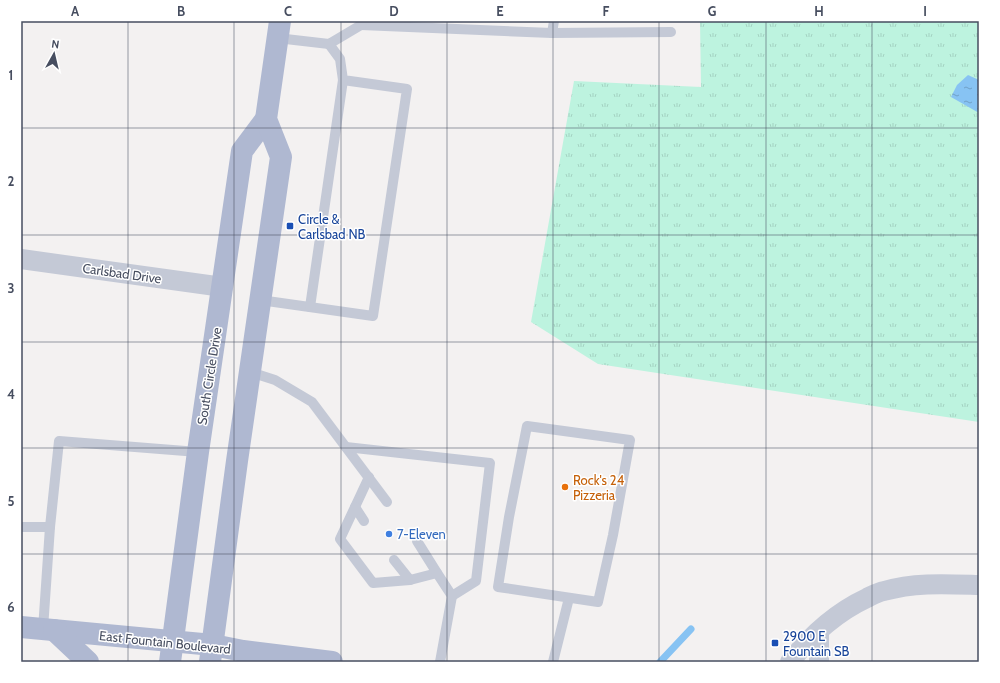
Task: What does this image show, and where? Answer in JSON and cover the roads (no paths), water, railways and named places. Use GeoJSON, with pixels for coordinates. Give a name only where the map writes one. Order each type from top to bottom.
{"type":"FeatureCollection","features":[{"type":"Feature","properties":{"kind":"main road","name":"South Circle Drive"},"geometry":{"type":"LineString","coordinates":[[171,652],[198,452],[242,151],[266,119],[278,30]]}},
{"type":"Feature","properties":{"kind":"main road","name":"South Circle Drive"},"geometry":{"type":"LineString","coordinates":[[211,653],[281,157],[266,119]]}},
{"type":"Feature","properties":{"kind":"main road","name":"East Fountain Boulevard"},"geometry":{"type":"LineString","coordinates":[[21,628],[49,630],[171,652],[211,653],[243,651],[330,662]]}},
{"type":"Feature","properties":{"kind":"main road"},"geometry":{"type":"LineString","coordinates":[[49,630],[88,662]]}},
{"type":"Feature","properties":{"kind":"street","name":"Carlsbad Drive"},"geometry":{"type":"LineString","coordinates":[[21,259],[222,287]]}},
{"type":"Feature","properties":{"kind":"street"},"geometry":{"type":"LineString","coordinates":[[790,662],[818,631],[838,615],[860,601],[883,591],[908,586],[935,584],[979,585]]}},
{"type":"Feature","properties":{"kind":"street"},"geometry":{"type":"LineString","coordinates":[[818,631],[819,662]]}},
{"type":"Feature","properties":{"kind":"lane"},"geometry":{"type":"LineString","coordinates":[[552,32],[554,21]]}},
{"type":"Feature","properties":{"kind":"lane"},"geometry":{"type":"LineString","coordinates":[[329,44],[362,23],[552,32],[671,32]]}},
{"type":"Feature","properties":{"kind":"lane"},"geometry":{"type":"LineString","coordinates":[[278,30],[329,44],[340,59],[343,80],[310,307]]}},
{"type":"Feature","properties":{"kind":"lane"},"geometry":{"type":"LineString","coordinates":[[260,300],[373,316],[408,89],[343,80]]}},
{"type":"Feature","properties":{"kind":"lane"},"geometry":{"type":"LineString","coordinates":[[250,372],[275,380],[312,402],[387,502]]}},
{"type":"Feature","properties":{"kind":"lane"},"geometry":{"type":"LineString","coordinates":[[527,426],[630,440],[613,535],[598,602],[570,598],[498,586],[509,517],[527,426]]}},
{"type":"Feature","properties":{"kind":"lane"},"geometry":{"type":"LineString","coordinates":[[49,630],[50,527],[59,441],[198,452]]}},
{"type":"Feature","properties":{"kind":"lane"},"geometry":{"type":"LineString","coordinates":[[346,447],[490,463],[476,581],[452,596]]}},
{"type":"Feature","properties":{"kind":"lane"},"geometry":{"type":"LineString","coordinates":[[369,477],[340,539],[373,583],[410,580],[437,573]]}},
{"type":"Feature","properties":{"kind":"lane"},"geometry":{"type":"LineString","coordinates":[[355,507],[364,520]]}},
{"type":"Feature","properties":{"kind":"lane"},"geometry":{"type":"LineString","coordinates":[[21,527],[50,527]]}},
{"type":"Feature","properties":{"kind":"lane"},"geometry":{"type":"LineString","coordinates":[[418,541],[452,596],[440,662]]}},
{"type":"Feature","properties":{"kind":"lane"},"geometry":{"type":"LineString","coordinates":[[394,560],[410,580]]}},
{"type":"Feature","properties":{"kind":"lane"},"geometry":{"type":"LineString","coordinates":[[553,662],[570,598]]}},
{"type":"Feature","properties":{"kind":"water"},"geometry":{"type":"Polygon","coordinates":[[[968,75],[979,80],[979,113],[951,97],[957,85],[968,75]]]}},
{"type":"Feature","properties":{"kind":"waterway"},"geometry":{"type":"LineString","coordinates":[[660,662],[691,629]]}},
{"type":"Feature","properties":{"kind":"place","name":"Circle & Carlsbad NB"},"geometry":{"type":"Point","coordinates":[290,226]}},
{"type":"Feature","properties":{"kind":"place","name":"Rock's 24 Pizzeria"},"geometry":{"type":"Point","coordinates":[565,487]}},
{"type":"Feature","properties":{"kind":"place","name":"7-Eleven"},"geometry":{"type":"Point","coordinates":[389,534]}},
{"type":"Feature","properties":{"kind":"place","name":"2900 E Fountain SB"},"geometry":{"type":"Point","coordinates":[775,643]}}]}
